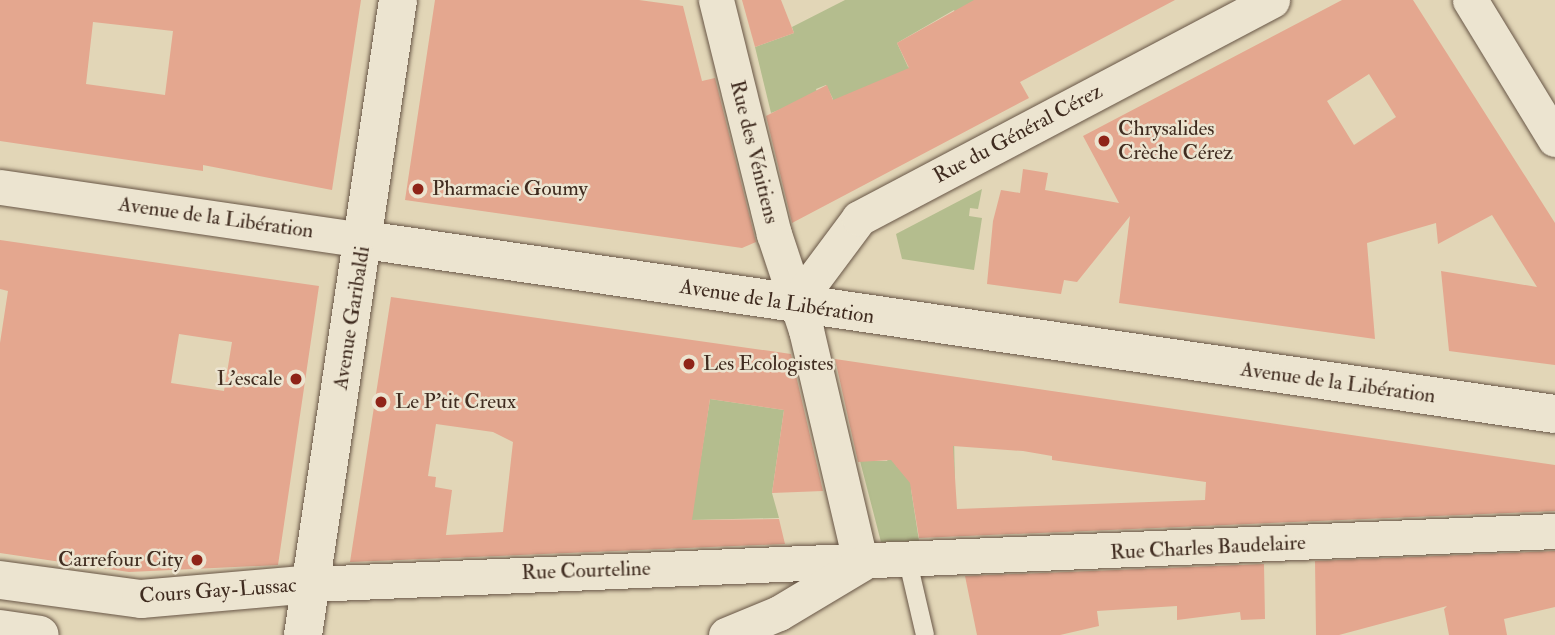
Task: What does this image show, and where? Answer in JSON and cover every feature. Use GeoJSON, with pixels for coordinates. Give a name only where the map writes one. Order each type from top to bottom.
{"type":"FeatureCollection","features":[{"type":"Feature","properties":{"kind":"main road","name":"Avenue Garibaldi"},"geometry":{"type":"LineString","coordinates":[[303,635],[365,240],[398,0]]}},
{"type":"Feature","properties":{"kind":"main road","name":"Avenue de la Libération"},"geometry":{"type":"LineString","coordinates":[[365,240],[1555,414]]}},
{"type":"Feature","properties":{"kind":"main road","name":"Cours Gay-Lussac"},"geometry":{"type":"LineString","coordinates":[[0,580],[141,599],[311,584]]}},
{"type":"Feature","properties":{"kind":"main road"},"geometry":{"type":"LineString","coordinates":[[0,629],[40,635]]}},
{"type":"Feature","properties":{"kind":"street","name":"Rue des Vénitiens"},"geometry":{"type":"LineString","coordinates":[[716,0],[795,304],[806,330],[862,564]]}},
{"type":"Feature","properties":{"kind":"street","name":"Rue du Général Cérez"},"geometry":{"type":"LineString","coordinates":[[795,304],[859,218],[1272,0]]}},
{"type":"Feature","properties":{"kind":"street"},"geometry":{"type":"LineString","coordinates":[[1470,0],[1555,139]]}},
{"type":"Feature","properties":{"kind":"street","name":"Avenue de la Libération"},"geometry":{"type":"LineString","coordinates":[[0,187],[365,240]]}},
{"type":"Feature","properties":{"kind":"street","name":"Rue Charles Baudelaire"},"geometry":{"type":"LineString","coordinates":[[862,564],[1555,531]]}},
{"type":"Feature","properties":{"kind":"street","name":"Rue Courteline"},"geometry":{"type":"LineString","coordinates":[[311,584],[779,563],[862,564]]}},
{"type":"Feature","properties":{"kind":"street"},"geometry":{"type":"LineString","coordinates":[[726,635],[782,624],[862,564]]}},
{"type":"Feature","properties":{"kind":"lane"},"geometry":{"type":"LineString","coordinates":[[908,562],[925,635]]}},
{"type":"Feature","properties":{"kind":"green space"},"geometry":{"type":"Polygon","coordinates":[[[845,0],[977,0],[968,36],[954,10],[897,43],[908,67],[926,77],[830,105],[833,99],[826,85],[816,89],[818,95],[771,113],[755,47],[794,33],[792,27],[845,0]]]}},
{"type":"Feature","properties":{"kind":"green space"},"geometry":{"type":"Polygon","coordinates":[[[982,189],[978,209],[970,208],[969,216],[982,218],[974,270],[902,259],[896,234],[982,189]]]}},
{"type":"Feature","properties":{"kind":"green space"},"geometry":{"type":"Polygon","coordinates":[[[710,399],[784,410],[772,493],[779,518],[691,520],[710,399]]]}},
{"type":"Feature","properties":{"kind":"green space"},"geometry":{"type":"Polygon","coordinates":[[[954,436],[955,486],[911,489],[919,541],[881,542],[860,461],[887,461],[892,453],[897,467],[954,436]]]}},
{"type":"Feature","properties":{"kind":"building"},"geometry":{"type":"Polygon","coordinates":[[[0,0],[361,0],[332,190],[203,165],[203,171],[0,141],[0,0]],[[93,22],[86,84],[165,95],[173,31],[93,22]]]}},
{"type":"Feature","properties":{"kind":"building"},"geometry":{"type":"Polygon","coordinates":[[[435,0],[639,0],[683,6],[702,81],[715,78],[756,242],[742,248],[405,200],[435,0]]]}},
{"type":"Feature","properties":{"kind":"building"},"geometry":{"type":"Polygon","coordinates":[[[742,0],[781,0],[794,33],[755,47],[742,0]]]}},
{"type":"Feature","properties":{"kind":"building"},"geometry":{"type":"Polygon","coordinates":[[[974,0],[1175,0],[1020,82],[1029,98],[792,223],[766,116],[827,85],[833,100],[909,68],[897,43],[974,0]]]}},
{"type":"Feature","properties":{"kind":"building"},"geometry":{"type":"Polygon","coordinates":[[[1342,0],[1413,0],[1555,223],[1555,365],[1449,351],[1441,271],[1537,287],[1492,215],[1438,244],[1436,223],[1367,243],[1375,339],[1119,303],[1130,216],[1077,282],[1064,280],[1061,294],[987,284],[993,221],[1001,190],[1020,193],[1023,169],[1048,173],[1045,190],[1119,203],[1083,136],[1342,0]],[[1369,74],[1327,101],[1354,145],[1396,117],[1369,74]]]}},
{"type":"Feature","properties":{"kind":"building"},"geometry":{"type":"Polygon","coordinates":[[[0,240],[319,286],[278,565],[129,572],[0,553],[0,343],[8,291],[0,289],[0,240]],[[179,334],[171,383],[224,391],[232,342],[179,334]]]}},
{"type":"Feature","properties":{"kind":"building"},"geometry":{"type":"Polygon","coordinates":[[[391,297],[791,354],[823,491],[772,493],[784,410],[710,399],[692,520],[779,519],[785,544],[350,562],[391,297]],[[436,424],[428,476],[436,477],[435,487],[452,490],[446,535],[503,532],[513,442],[493,432],[436,424]]]}},
{"type":"Feature","properties":{"kind":"building"},"geometry":{"type":"Polygon","coordinates":[[[835,359],[1555,465],[1555,511],[919,538],[910,483],[891,460],[858,462],[835,359]],[[953,446],[957,509],[1205,500],[1206,482],[1052,460],[1052,456],[953,446]]]}},
{"type":"Feature","properties":{"kind":"building"},"geometry":{"type":"Polygon","coordinates":[[[1555,551],[1555,607],[1504,619],[1507,635],[1449,635],[1444,609],[1447,606],[1339,635],[1316,635],[1315,561],[1555,551]]]}},
{"type":"Feature","properties":{"kind":"building"},"geometry":{"type":"Polygon","coordinates":[[[1264,564],[1265,619],[1241,620],[1240,612],[1177,620],[1177,606],[1097,611],[1099,626],[1060,635],[977,635],[965,576],[1264,564]]]}},
{"type":"Feature","properties":{"kind":"place","name":"Chrysalides Crèche Cérez"},"geometry":{"type":"Point","coordinates":[1104,141]}},
{"type":"Feature","properties":{"kind":"place","name":"Pharmacie Goumy"},"geometry":{"type":"Point","coordinates":[418,189]}},
{"type":"Feature","properties":{"kind":"place","name":"Les Ecologistes"},"geometry":{"type":"Point","coordinates":[689,364]}},
{"type":"Feature","properties":{"kind":"place","name":"L'escale"},"geometry":{"type":"Point","coordinates":[296,379]}},
{"type":"Feature","properties":{"kind":"place","name":"Le P'tit Creux"},"geometry":{"type":"Point","coordinates":[381,402]}},
{"type":"Feature","properties":{"kind":"place","name":"Carrefour City"},"geometry":{"type":"Point","coordinates":[197,560]}}]}
